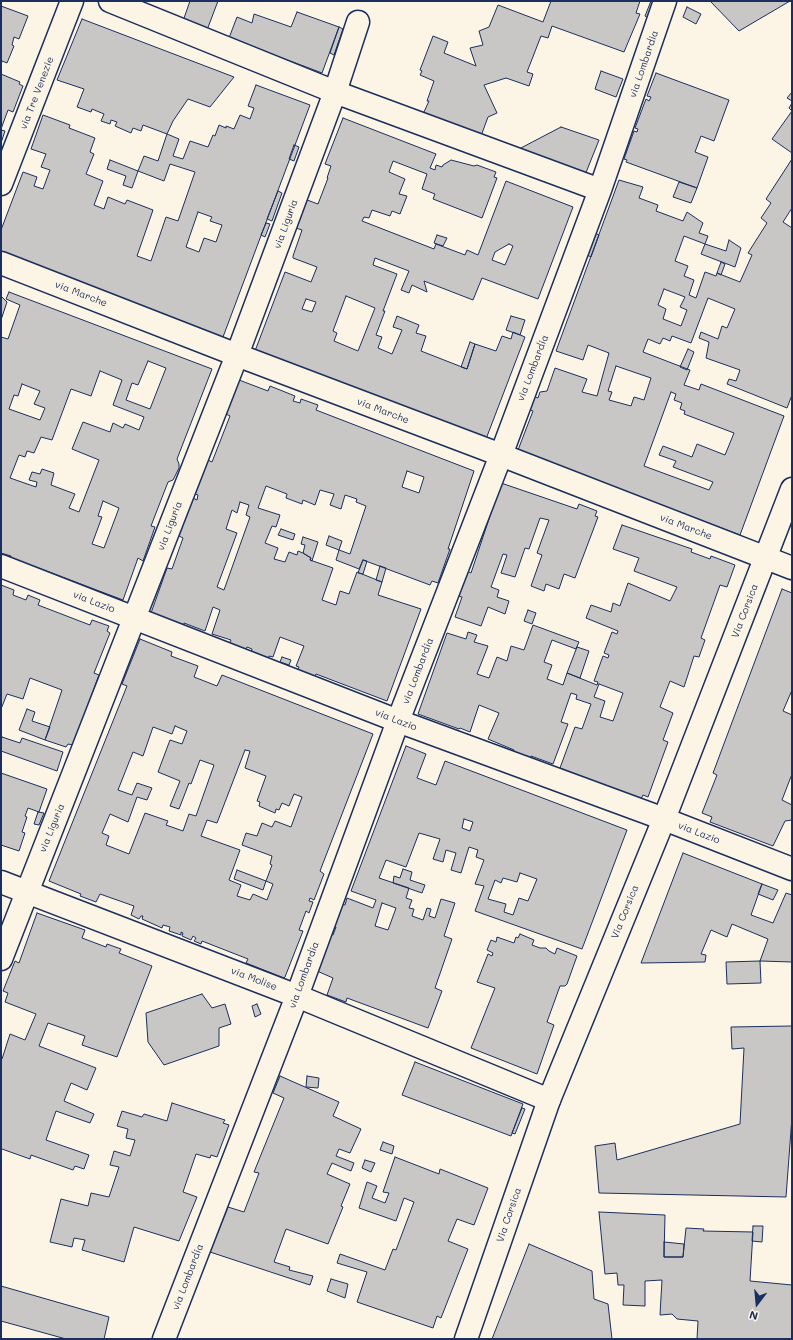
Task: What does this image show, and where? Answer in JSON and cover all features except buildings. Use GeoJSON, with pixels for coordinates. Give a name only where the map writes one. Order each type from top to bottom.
{"type":"FeatureCollection","features":[{"type":"Feature","properties":{"kind":"street","name":"via Tre Venezie"},"geometry":{"type":"LineString","coordinates":[[1,184],[72,1]]}},
{"type":"Feature","properties":{"kind":"street"},"geometry":{"type":"LineString","coordinates":[[110,1],[335,92],[600,190]]}},
{"type":"Feature","properties":{"kind":"street","name":"via Lombardia"},"geometry":{"type":"LineString","coordinates":[[164,1339],[297,996],[398,721],[501,455],[600,190],[665,1]]}},
{"type":"Feature","properties":{"kind":"street","name":"via Liguria"},"geometry":{"type":"LineString","coordinates":[[1,959],[237,355],[335,92],[358,22]]}},
{"type":"Feature","properties":{"kind":"street","name":"via Marche"},"geometry":{"type":"LineString","coordinates":[[1,263],[766,558]]}},
{"type":"Feature","properties":{"kind":"street","name":"Via Corsica"},"geometry":{"type":"LineString","coordinates":[[466,1339],[549,1100],[664,819],[792,488]]}},
{"type":"Feature","properties":{"kind":"street"},"geometry":{"type":"LineString","coordinates":[[766,558],[792,568]]}},
{"type":"Feature","properties":{"kind":"street","name":"via Lazio"},"geometry":{"type":"LineString","coordinates":[[1,566],[398,721],[664,819],[792,869]]}},
{"type":"Feature","properties":{"kind":"street","name":"via Molise"},"geometry":{"type":"LineString","coordinates":[[1,882],[297,996],[549,1100]]}}]}
